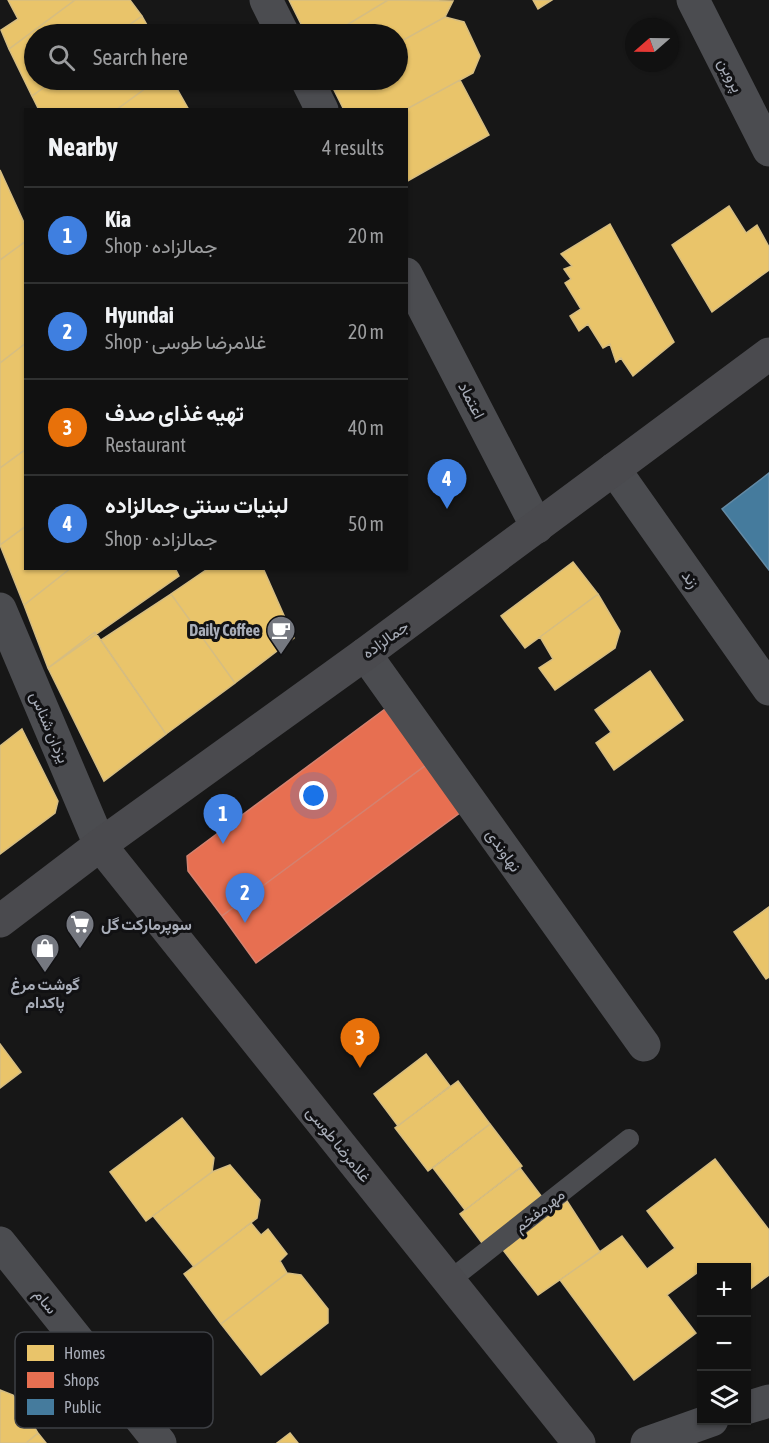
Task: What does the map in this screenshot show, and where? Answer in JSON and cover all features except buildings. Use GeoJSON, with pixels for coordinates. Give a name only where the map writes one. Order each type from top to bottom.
{"type":"FeatureCollection","features":[{"type":"Feature","properties":{"kind":"main road","name":"جمالزاده"},"geometry":{"type":"LineString","coordinates":[[0,921],[100,845],[365,654],[769,354]]}},
{"type":"Feature","properties":{"kind":"main road","name":"غلامرضا طوسی"},"geometry":{"type":"LineString","coordinates":[[100,845],[579,1443]]}},
{"type":"Feature","properties":{"kind":"street"},"geometry":{"type":"LineString","coordinates":[[266,0],[278,24]]}},
{"type":"Feature","properties":{"kind":"street","name":"پروین"},"geometry":{"type":"LineString","coordinates":[[693,0],[769,150]]}},
{"type":"Feature","properties":{"kind":"street"},"geometry":{"type":"LineString","coordinates":[[312,90],[321,108]]}},
{"type":"Feature","properties":{"kind":"street","name":"اعتماد"},"geometry":{"type":"LineString","coordinates":[[408,278],[537,527]]}},
{"type":"Feature","properties":{"kind":"street","name":"زند"},"geometry":{"type":"LineString","coordinates":[[614,469],[769,689]]}},
{"type":"Feature","properties":{"kind":"street","name":"یزدان شناس"},"geometry":{"type":"LineString","coordinates":[[0,609],[100,845]]}},
{"type":"Feature","properties":{"kind":"street","name":"نهاوندی"},"geometry":{"type":"LineString","coordinates":[[365,654],[644,1045]]}},
{"type":"Feature","properties":{"kind":"street","name":"سام"},"geometry":{"type":"LineString","coordinates":[[0,1242],[72,1332]]}},
{"type":"Feature","properties":{"kind":"street"},"geometry":{"type":"LineString","coordinates":[[751,1407],[769,1401]]}},
{"type":"Feature","properties":{"kind":"street"},"geometry":{"type":"LineString","coordinates":[[647,1443],[698,1425]]}},
{"type":"Feature","properties":{"kind":"street","name":"سام"},"geometry":{"type":"LineString","coordinates":[[148,1428],[160,1443]]}},
{"type":"Feature","properties":{"kind":"lane","name":"مهرمفخم"},"geometry":{"type":"LineString","coordinates":[[449,1281],[629,1138]]}},
{"type":"Feature","properties":{"kind":"place","name":"لبنیات سنتی جمالزاده"},"geometry":{"type":"Point","coordinates":[447,509]}},
{"type":"Feature","properties":{"kind":"place","name":"Daily Coffee"},"geometry":{"type":"Point","coordinates":[281,656]}},
{"type":"Feature","properties":{"kind":"place","name":"Kia"},"geometry":{"type":"Point","coordinates":[223,844]}},
{"type":"Feature","properties":{"kind":"place","name":"Hyundai"},"geometry":{"type":"Point","coordinates":[245,923]}},
{"type":"Feature","properties":{"kind":"place","name":"سوپرمارکت گل"},"geometry":{"type":"Point","coordinates":[80,950]}},
{"type":"Feature","properties":{"kind":"place","name":"گوشت مرغ پاکدام"},"geometry":{"type":"Point","coordinates":[45,974]}},
{"type":"Feature","properties":{"kind":"place","name":"تهیه غذای صدف"},"geometry":{"type":"Point","coordinates":[360,1068]}}]}
